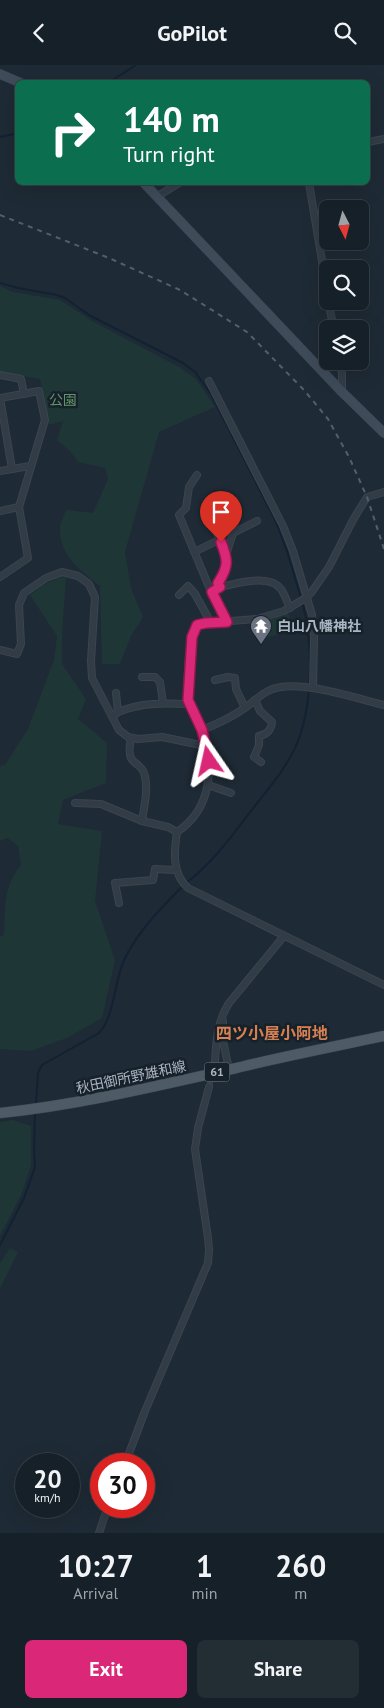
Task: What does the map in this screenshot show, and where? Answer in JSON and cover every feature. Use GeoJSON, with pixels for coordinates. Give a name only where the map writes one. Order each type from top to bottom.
{"type":"FeatureCollection","features":[{"type":"Feature","properties":{"kind":"main road","name":"秋田御所野雄和線"},"geometry":{"type":"LineString","coordinates":[[0,1113],[50,1107],[142,1090],[229,1069],[384,1036]]}},
{"type":"Feature","properties":{"kind":"street"},"geometry":{"type":"LineString","coordinates":[[0,74],[15,80]]}},
{"type":"Feature","properties":{"kind":"street"},"geometry":{"type":"LineString","coordinates":[[370,141],[384,139]]}},
{"type":"Feature","properties":{"kind":"street"},"geometry":{"type":"LineString","coordinates":[[146,185],[342,392],[384,433]]}},
{"type":"Feature","properties":{"kind":"street"},"geometry":{"type":"LineString","coordinates":[[158,196],[176,185]]}},
{"type":"Feature","properties":{"kind":"street"},"geometry":{"type":"LineString","coordinates":[[309,185],[322,260]]}},
{"type":"Feature","properties":{"kind":"street"},"geometry":{"type":"LineString","coordinates":[[341,370],[342,392]]}},
{"type":"Feature","properties":{"kind":"street"},"geometry":{"type":"LineString","coordinates":[[0,375],[21,379],[24,394]]}},
{"type":"Feature","properties":{"kind":"street"},"geometry":{"type":"LineString","coordinates":[[209,381],[283,526],[312,615],[314,637],[310,688]]}},
{"type":"Feature","properties":{"kind":"street"},"geometry":{"type":"LineString","coordinates":[[0,577],[28,558],[19,507],[45,420],[39,391],[0,398],[12,469]]}},
{"type":"Feature","properties":{"kind":"street"},"geometry":{"type":"LineString","coordinates":[[0,471],[30,466]]}},
{"type":"Feature","properties":{"kind":"street"},"geometry":{"type":"LineString","coordinates":[[198,475],[189,487],[186,508],[179,515],[227,622]]}},
{"type":"Feature","properties":{"kind":"street"},"geometry":{"type":"LineString","coordinates":[[177,832],[189,824],[197,813],[208,785],[210,772],[202,730],[188,700],[192,637],[197,625],[257,619],[298,604],[305,598],[329,567],[367,497],[384,492]]}},
{"type":"Feature","properties":{"kind":"street"},"geometry":{"type":"LineString","coordinates":[[0,511],[19,507]]}},
{"type":"Feature","properties":{"kind":"street"},"geometry":{"type":"LineString","coordinates":[[220,587],[218,583],[227,569],[226,555],[214,526],[235,515]]}},
{"type":"Feature","properties":{"kind":"street"},"geometry":{"type":"LineString","coordinates":[[226,555],[233,533],[257,521]]}},
{"type":"Feature","properties":{"kind":"street"},"geometry":{"type":"LineString","coordinates":[[194,552],[221,539]]}},
{"type":"Feature","properties":{"kind":"street"},"geometry":{"type":"LineString","coordinates":[[0,650],[17,654],[21,644],[19,605],[24,593],[46,578],[62,572],[78,576],[89,584],[95,597],[91,661],[92,677],[115,715],[119,730],[138,739],[162,737],[206,746]]}},
{"type":"Feature","properties":{"kind":"street"},"geometry":{"type":"LineString","coordinates":[[212,592],[220,587],[265,580],[281,589],[290,608]]}},
{"type":"Feature","properties":{"kind":"street"},"geometry":{"type":"LineString","coordinates":[[179,595],[188,586],[200,602],[211,623]]}},
{"type":"Feature","properties":{"kind":"street"},"geometry":{"type":"LineString","coordinates":[[142,677],[155,677],[160,682],[163,703]]}},
{"type":"Feature","properties":{"kind":"street"},"geometry":{"type":"LineString","coordinates":[[215,680],[228,677],[234,678],[236,689],[245,708]]}},
{"type":"Feature","properties":{"kind":"street"},"geometry":{"type":"LineString","coordinates":[[202,730],[224,721],[267,691],[280,687],[310,688],[384,705]]}},
{"type":"Feature","properties":{"kind":"street"},"geometry":{"type":"LineString","coordinates":[[115,715],[116,693]]}},
{"type":"Feature","properties":{"kind":"street"},"geometry":{"type":"LineString","coordinates":[[255,700],[260,711],[272,722],[271,729],[266,734],[259,736],[259,745],[254,757],[261,762]]}},
{"type":"Feature","properties":{"kind":"street"},"geometry":{"type":"LineString","coordinates":[[115,715],[133,706],[163,703],[189,704]]}},
{"type":"Feature","properties":{"kind":"street"},"geometry":{"type":"LineString","coordinates":[[131,737],[129,747],[131,758],[142,768],[145,775],[146,799],[142,821]]}},
{"type":"Feature","properties":{"kind":"street"},"geometry":{"type":"LineString","coordinates":[[208,785],[231,793]]}},
{"type":"Feature","properties":{"kind":"street"},"geometry":{"type":"LineString","coordinates":[[75,803],[101,804],[142,821],[168,827],[177,832]]}},
{"type":"Feature","properties":{"kind":"street"},"geometry":{"type":"LineString","coordinates":[[177,832],[176,870],[184,885],[216,904],[384,985]]}},
{"type":"Feature","properties":{"kind":"street"},"geometry":{"type":"LineString","coordinates":[[119,903],[115,883],[153,881],[155,869],[176,870]]}},
{"type":"Feature","properties":{"kind":"street"},"geometry":{"type":"LineString","coordinates":[[215,1063],[217,1035],[222,1015],[229,1003],[284,936]]}},
{"type":"Feature","properties":{"kind":"street"},"geometry":{"type":"LineString","coordinates":[[222,1015],[223,1041],[229,1069]]}},
{"type":"Feature","properties":{"kind":"street"},"geometry":{"type":"LineString","coordinates":[[129,1453],[208,1263],[210,1250],[195,1149],[198,1128],[209,1087]]}},
{"type":"Feature","properties":{"kind":"street"},"geometry":{"type":"LineString","coordinates":[[99,1533],[104,1518]]}},
{"type":"Feature","properties":{"kind":"green space","name":"公園"},"geometry":{"type":"Polygon","coordinates":[[[0,286],[13,292],[60,300],[92,321],[179,367],[196,379],[215,407],[159,432],[125,552],[131,588],[143,617],[131,636],[120,664],[102,664],[100,586],[72,562],[67,555],[63,547],[60,527],[66,510],[93,513],[108,479],[105,468],[78,462],[70,451],[57,440],[63,421],[49,425],[40,379],[0,372],[0,286]]]}},
{"type":"Feature","properties":{"kind":"green space"},"geometry":{"type":"Polygon","coordinates":[[[61,577],[66,578],[62,664],[86,699],[78,719],[107,743],[106,783],[63,800],[58,824],[102,831],[95,901],[115,960],[102,1018],[67,1038],[31,1051],[0,1049],[0,936],[4,935],[8,890],[15,873],[21,865],[18,846],[8,838],[0,841],[0,766],[5,765],[28,729],[54,660],[57,636],[30,595],[43,585],[61,577]]]}},
{"type":"Feature","properties":{"kind":"green space"},"geometry":{"type":"Polygon","coordinates":[[[289,614],[291,631],[262,639],[259,622],[289,614]]]}},
{"type":"Feature","properties":{"kind":"green space"},"geometry":{"type":"Polygon","coordinates":[[[13,1120],[31,1126],[31,1165],[22,1193],[0,1236],[0,1122],[13,1120]]]}},
{"type":"Feature","properties":{"kind":"green space"},"geometry":{"type":"Polygon","coordinates":[[[10,1248],[18,1252],[0,1289],[0,1263],[10,1248]]]}},
{"type":"Feature","properties":{"kind":"waterway"},"geometry":{"type":"LineString","coordinates":[[113,80],[136,65]]}},
{"type":"Feature","properties":{"kind":"waterway"},"geometry":{"type":"LineString","coordinates":[[0,137],[15,134]]}},
{"type":"Feature","properties":{"kind":"waterway"},"geometry":{"type":"LineString","coordinates":[[0,283],[65,298],[89,315],[183,363],[195,372],[211,394],[276,522],[301,598]]}},
{"type":"Feature","properties":{"kind":"waterway"},"geometry":{"type":"LineString","coordinates":[[186,883],[226,843],[279,775],[295,748],[305,715],[310,676],[306,618],[302,602]]}},
{"type":"Feature","properties":{"kind":"waterway"},"geometry":{"type":"LineString","coordinates":[[36,1104],[38,1073],[42,1065],[99,1033],[108,1017],[125,958],[151,920],[183,886]]}},
{"type":"Feature","properties":{"kind":"waterway"},"geometry":{"type":"LineString","coordinates":[[0,1245],[24,1198],[35,1167],[35,1113]]}},
{"type":"Feature","properties":{"kind":"tunnel"},"geometry":{"type":"LineString","coordinates":[[209,1087],[215,1063]]}},
{"type":"Feature","properties":{"kind":"railway"},"geometry":{"type":"LineString","coordinates":[[0,215],[109,258],[180,290],[247,332],[304,390],[328,419],[349,457],[367,497],[384,549]]}},
{"type":"Feature","properties":{"kind":"place","name":"白山八幡神社"},"geometry":{"type":"Point","coordinates":[261,645]}},
{"type":"Feature","properties":{"kind":"district","name":"四ツ小屋小阿地"},"geometry":{"type":"Point","coordinates":[272,1033]}},
{"type":"Feature","properties":{"kind":"route"},"geometry":{"type":"LineString","coordinates":[[209,761],[208,750],[199,721],[188,700],[189,670],[192,637],[197,625],[227,622],[212,592],[220,587],[218,583],[227,569],[226,555],[221,542]]}}]}
